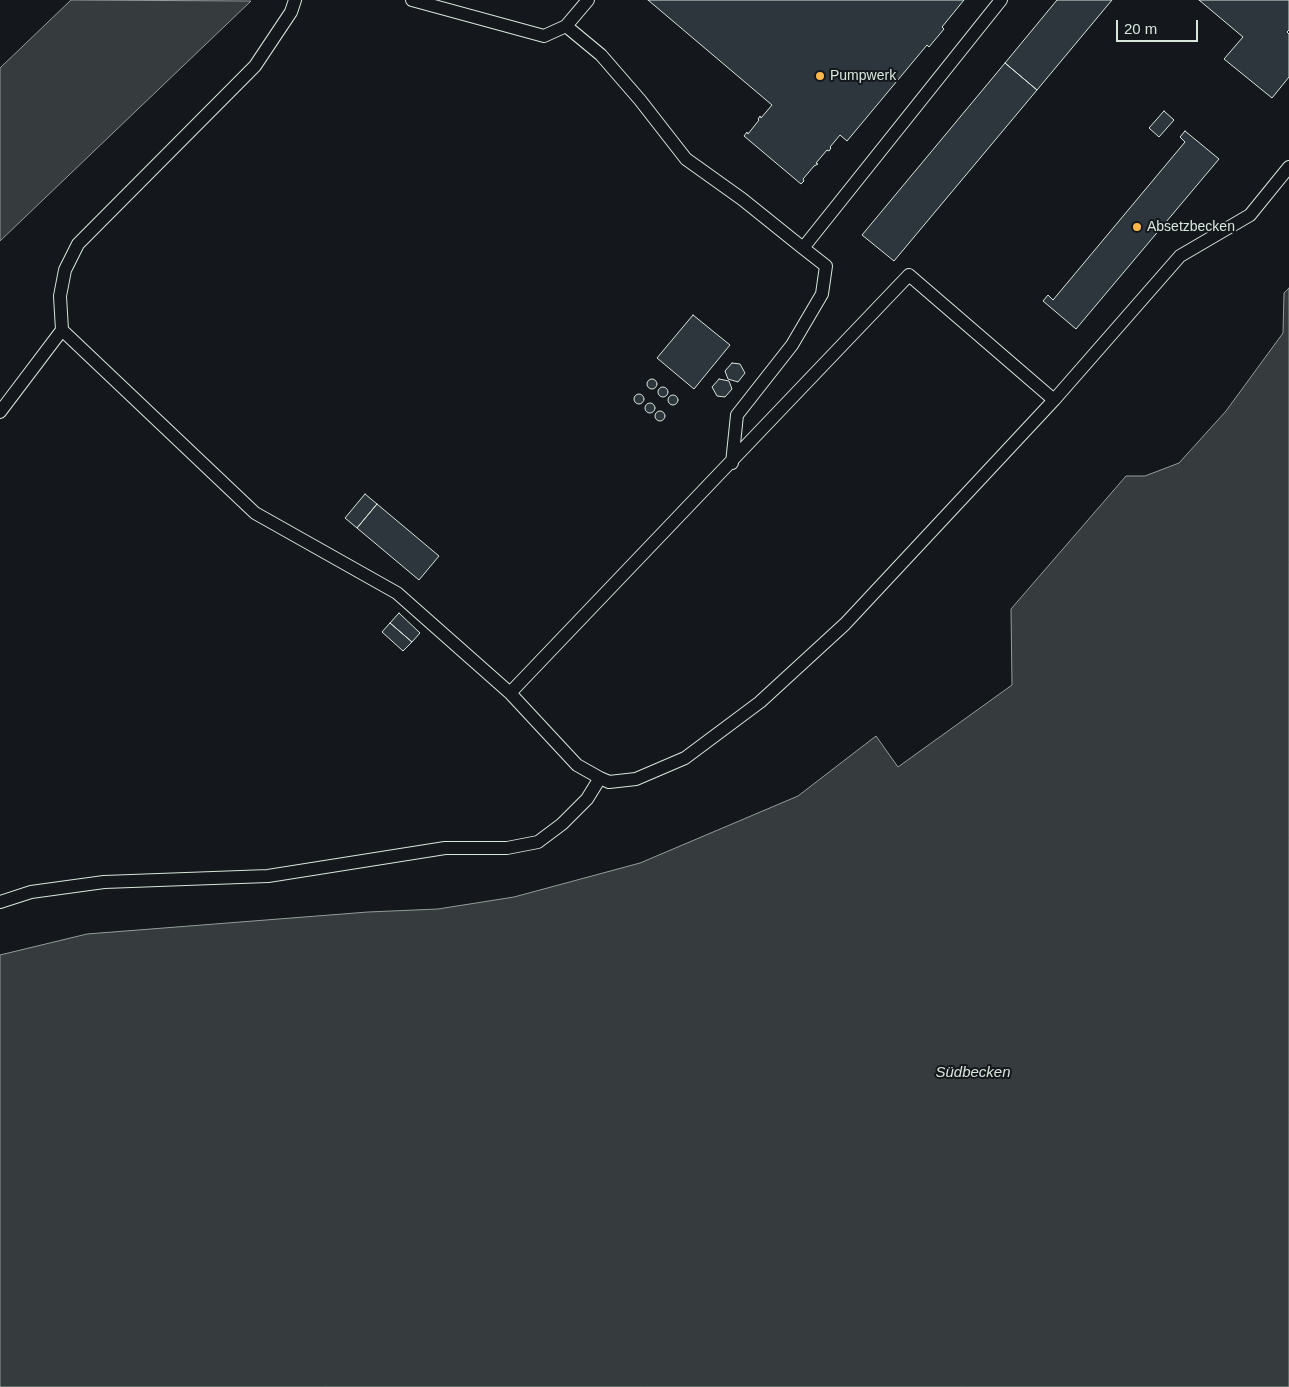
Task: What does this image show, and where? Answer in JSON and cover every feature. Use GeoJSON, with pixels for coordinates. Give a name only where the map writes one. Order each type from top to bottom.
{"type":"FeatureCollection","features":[{"type":"Feature","properties":{"kind":"lane"},"geometry":{"type":"LineString","coordinates":[[0,412],[62,330],[60,296],[65,270],[78,244],[255,66],[291,12],[295,0]]}},
{"type":"Feature","properties":{"kind":"lane"},"geometry":{"type":"LineString","coordinates":[[412,0],[544,36],[566,26],[588,0]]}},
{"type":"Feature","properties":{"kind":"lane"},"geometry":{"type":"LineString","coordinates":[[803,248],[1000,0]]}},
{"type":"Feature","properties":{"kind":"lane"},"geometry":{"type":"LineString","coordinates":[[566,26],[601,55],[640,100],[686,159],[742,199],[826,266],[822,294],[792,345],[737,415],[732,463]]}},
{"type":"Feature","properties":{"kind":"lane"},"geometry":{"type":"LineString","coordinates":[[62,330],[255,513],[397,593],[510,693],[577,765],[609,782],[636,780],[685,758],[760,702],[845,624],[1054,400],[1180,256],[1250,215],[1289,167]]}},
{"type":"Feature","properties":{"kind":"lane"},"geometry":{"type":"LineString","coordinates":[[510,693],[732,463],[909,275],[1054,400]]}},
{"type":"Feature","properties":{"kind":"lane"},"geometry":{"type":"LineString","coordinates":[[0,902],[31,892],[104,882],[268,876],[445,848],[507,848],[538,842],[562,824],[587,800],[600,778]]}},
{"type":"Feature","properties":{"kind":"water"},"geometry":{"type":"Polygon","coordinates":[[[71,0],[251,1],[0,241],[0,68],[71,0]]]}},
{"type":"Feature","properties":{"kind":"water","name":"Südbecken"},"geometry":{"type":"Polygon","coordinates":[[[1289,288],[1289,1387],[0,1387],[0,955],[87,934],[368,912],[438,909],[514,897],[640,863],[798,796],[876,736],[898,767],[1012,685],[1011,609],[1126,476],[1145,476],[1179,463],[1226,411],[1283,333],[1284,293],[1289,288]]]}},
{"type":"Feature","properties":{"kind":"building","name":"Pumpwerk"},"geometry":{"type":"Polygon","coordinates":[[[648,0],[964,0],[942,27],[944,29],[929,47],[927,45],[847,141],[840,135],[829,151],[827,150],[816,163],[818,164],[803,179],[804,181],[801,184],[744,136],[747,132],[748,134],[760,116],[761,118],[772,105],[648,0]]]}},
{"type":"Feature","properties":{"kind":"building"},"geometry":{"type":"Polygon","coordinates":[[[1057,0],[1112,0],[1037,90],[1005,63],[1057,0]]]}},
{"type":"Feature","properties":{"kind":"building"},"geometry":{"type":"Polygon","coordinates":[[[1199,0],[1289,0],[1289,30],[1287,32],[1289,34],[1289,77],[1272,98],[1224,59],[1243,37],[1199,0]]]}},
{"type":"Feature","properties":{"kind":"building"},"geometry":{"type":"Polygon","coordinates":[[[1005,63],[1037,90],[894,261],[862,235],[1005,63]]]}},
{"type":"Feature","properties":{"kind":"building"},"geometry":{"type":"Polygon","coordinates":[[[1164,111],[1174,120],[1159,137],[1149,128],[1164,111]]]}},
{"type":"Feature","properties":{"kind":"building","name":"Absetzbecken"},"geometry":{"type":"Polygon","coordinates":[[[1185,131],[1219,159],[1076,329],[1043,301],[1048,295],[1053,300],[1185,142],[1180,137],[1185,131]]]}},
{"type":"Feature","properties":{"kind":"building"},"geometry":{"type":"Polygon","coordinates":[[[693,315],[730,345],[694,389],[657,358],[693,315]]]}},
{"type":"Feature","properties":{"kind":"building"},"geometry":{"type":"Polygon","coordinates":[[[732,363],[740,364],[745,373],[738,382],[728,379],[725,371],[732,363]]]}},
{"type":"Feature","properties":{"kind":"building"},"geometry":{"type":"Polygon","coordinates":[[[650,379],[654,379],[657,384],[656,388],[650,389],[647,386],[647,382],[650,379]]]}},
{"type":"Feature","properties":{"kind":"building"},"geometry":{"type":"Polygon","coordinates":[[[719,379],[729,381],[732,389],[725,397],[717,396],[712,387],[719,379]]]}},
{"type":"Feature","properties":{"kind":"building"},"geometry":{"type":"Polygon","coordinates":[[[661,387],[665,387],[668,392],[667,396],[661,397],[658,394],[658,390],[661,387]]]}},
{"type":"Feature","properties":{"kind":"building"},"geometry":{"type":"Polygon","coordinates":[[[637,394],[641,394],[644,399],[643,403],[637,404],[634,401],[634,397],[637,394]]]}},
{"type":"Feature","properties":{"kind":"building"},"geometry":{"type":"Polygon","coordinates":[[[671,395],[675,395],[678,400],[677,404],[671,405],[668,402],[668,398],[671,395]]]}},
{"type":"Feature","properties":{"kind":"building"},"geometry":{"type":"Polygon","coordinates":[[[648,403],[652,403],[655,408],[654,412],[648,413],[645,410],[645,406],[648,403]]]}},
{"type":"Feature","properties":{"kind":"building"},"geometry":{"type":"Polygon","coordinates":[[[658,411],[662,411],[665,416],[664,420],[658,421],[655,418],[655,414],[658,411]]]}},
{"type":"Feature","properties":{"kind":"building"},"geometry":{"type":"Polygon","coordinates":[[[365,494],[377,504],[357,528],[345,518],[365,494]]]}},
{"type":"Feature","properties":{"kind":"building"},"geometry":{"type":"Polygon","coordinates":[[[377,504],[439,556],[419,580],[357,528],[377,504]]]}},
{"type":"Feature","properties":{"kind":"building"},"geometry":{"type":"Polygon","coordinates":[[[399,613],[420,633],[412,642],[390,623],[399,613]]]}},
{"type":"Feature","properties":{"kind":"building"},"geometry":{"type":"Polygon","coordinates":[[[390,623],[412,642],[403,651],[382,632],[390,623]]]}},
{"type":"Feature","properties":{"kind":"place","name":"Pumpwerk"},"geometry":{"type":"Point","coordinates":[820,76]}},
{"type":"Feature","properties":{"kind":"place","name":"Absetzbecken"},"geometry":{"type":"Point","coordinates":[1137,227]}}]}
